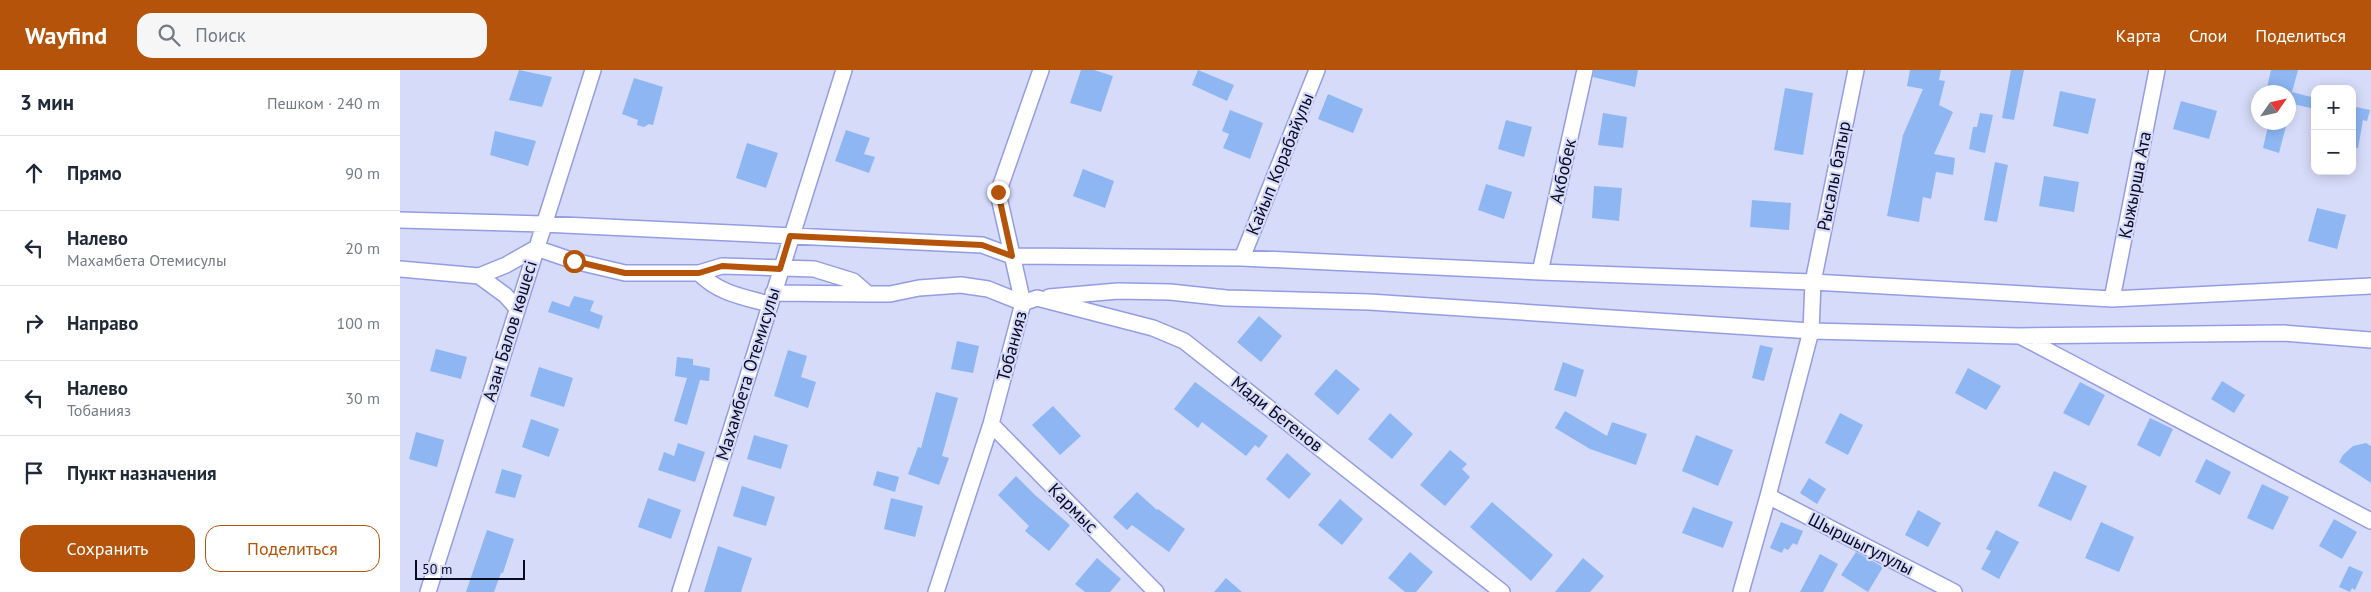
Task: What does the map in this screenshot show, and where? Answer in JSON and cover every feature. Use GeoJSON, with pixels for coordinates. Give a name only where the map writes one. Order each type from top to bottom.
{"type":"FeatureCollection","features":[{"type":"Feature","properties":{"kind":"street","name":"Азан Балов көшесі"},"geometry":{"type":"LineString","coordinates":[[428,592],[593,70]]}},
{"type":"Feature","properties":{"kind":"street","name":"Махамбета Отемисулы"},"geometry":{"type":"LineString","coordinates":[[680,592],[790,236],[844,70]]}},
{"type":"Feature","properties":{"kind":"street","name":"Тобанияз"},"geometry":{"type":"LineString","coordinates":[[936,592],[1030,301],[1012,256],[998,192],[1042,70]]}},
{"type":"Feature","properties":{"kind":"street","name":"Кайып Корабайулы"},"geometry":{"type":"LineString","coordinates":[[1242,258],[1318,70]]}},
{"type":"Feature","properties":{"kind":"street","name":"Акбобек"},"geometry":{"type":"LineString","coordinates":[[1540,272],[1585,70]]}},
{"type":"Feature","properties":{"kind":"street","name":"Рысалы батыр"},"geometry":{"type":"LineString","coordinates":[[1741,592],[1811,331],[1813,282],[1856,70]]}},
{"type":"Feature","properties":{"kind":"street","name":"Кыжырша Ата"},"geometry":{"type":"LineString","coordinates":[[2112,299],[2157,70]]}},
{"type":"Feature","properties":{"kind":"street"},"geometry":{"type":"LineString","coordinates":[[400,220],[543,224],[982,245],[1012,256],[1242,258],[1813,282],[2112,299],[2371,286]]}},
{"type":"Feature","properties":{"kind":"street"},"geometry":{"type":"LineString","coordinates":[[400,268],[479,276],[506,265],[536,248],[574,261],[625,273],[699,273],[722,266],[814,269],[839,275],[853,281],[868,294]]}},
{"type":"Feature","properties":{"kind":"street","name":"Мади Бегенов"},"geometry":{"type":"LineString","coordinates":[[699,273],[710,284],[724,292],[771,298],[890,294],[919,288],[961,285],[988,289],[1030,301],[1153,328],[1184,341],[1502,592]]}},
{"type":"Feature","properties":{"kind":"street"},"geometry":{"type":"LineString","coordinates":[[479,276],[505,294],[517,308]]}},
{"type":"Feature","properties":{"kind":"street"},"geometry":{"type":"LineString","coordinates":[[1030,301],[1118,291],[1170,292],[1226,298],[1369,302],[1811,331],[2019,336],[2284,333],[2371,340]]}},
{"type":"Feature","properties":{"kind":"street"},"geometry":{"type":"LineString","coordinates":[[2019,336],[2371,521]]}},
{"type":"Feature","properties":{"kind":"street","name":"Кармыс"},"geometry":{"type":"LineString","coordinates":[[991,424],[1156,592]]}},
{"type":"Feature","properties":{"kind":"street","name":"Шыршыгулулы"},"geometry":{"type":"LineString","coordinates":[[1768,496],[1954,592]]}},
{"type":"Feature","properties":{"kind":"building"},"geometry":{"type":"Polygon","coordinates":[[[519,70],[552,77],[542,107],[509,100],[519,70]]]}},
{"type":"Feature","properties":{"kind":"building"},"geometry":{"type":"Polygon","coordinates":[[[1081,70],[1094,70],[1113,76],[1101,112],[1070,103],[1081,70]]]}},
{"type":"Feature","properties":{"kind":"building"},"geometry":{"type":"Polygon","coordinates":[[[1198,70],[1234,85],[1227,101],[1192,85],[1198,70]]]}},
{"type":"Feature","properties":{"kind":"building"},"geometry":{"type":"Polygon","coordinates":[[[1594,70],[1638,70],[1635,87],[1593,77],[1594,70]]]}},
{"type":"Feature","properties":{"kind":"building"},"geometry":{"type":"Polygon","coordinates":[[[1910,70],[1941,70],[1939,80],[1945,81],[1939,105],[1953,112],[1934,154],[1955,158],[1953,175],[1936,172],[1931,199],[1923,197],[1919,222],[1887,216],[1903,135],[1923,89],[1907,86],[1910,70]]]}},
{"type":"Feature","properties":{"kind":"building"},"geometry":{"type":"Polygon","coordinates":[[[2011,70],[2024,70],[2014,120],[2002,118],[2011,70]]]}},
{"type":"Feature","properties":{"kind":"building"},"geometry":{"type":"Polygon","coordinates":[[[2271,70],[2298,70],[2294,85],[2268,85],[2271,70]]]}},
{"type":"Feature","properties":{"kind":"building"},"geometry":{"type":"Polygon","coordinates":[[[634,78],[663,87],[653,125],[649,124],[644,127],[637,125],[638,120],[622,114],[634,78]]]}},
{"type":"Feature","properties":{"kind":"building"},"geometry":{"type":"Polygon","coordinates":[[[1785,88],[1813,93],[1803,155],[1774,150],[1785,88]]]}},
{"type":"Feature","properties":{"kind":"building"},"geometry":{"type":"Polygon","coordinates":[[[2060,91],[2096,99],[2088,134],[2053,126],[2060,91]]]}},
{"type":"Feature","properties":{"kind":"building"},"geometry":{"type":"Polygon","coordinates":[[[2296,93],[2311,97],[2311,108],[2296,105],[2296,93]]]}},
{"type":"Feature","properties":{"kind":"building"},"geometry":{"type":"Polygon","coordinates":[[[1328,94],[1363,109],[1353,133],[1318,119],[1328,94]]]}},
{"type":"Feature","properties":{"kind":"building"},"geometry":{"type":"Polygon","coordinates":[[[2181,101],[2217,111],[2209,139],[2173,129],[2181,101]]]}},
{"type":"Feature","properties":{"kind":"building"},"geometry":{"type":"Polygon","coordinates":[[[2356,107],[2370,110],[2367,121],[2363,120],[2358,148],[2356,148],[2356,107]]]}},
{"type":"Feature","properties":{"kind":"building"},"geometry":{"type":"Polygon","coordinates":[[[1230,110],[1263,123],[1250,159],[1223,148],[1229,134],[1222,131],[1230,110]]]}},
{"type":"Feature","properties":{"kind":"building"},"geometry":{"type":"Polygon","coordinates":[[[1603,113],[1627,117],[1623,148],[1598,145],[1603,113]]]}},
{"type":"Feature","properties":{"kind":"building"},"geometry":{"type":"Polygon","coordinates":[[[1980,113],[1993,115],[1985,153],[1969,149],[1973,127],[1977,127],[1980,113]]]}},
{"type":"Feature","properties":{"kind":"building"},"geometry":{"type":"Polygon","coordinates":[[[1506,120],[1532,127],[1524,157],[1498,149],[1506,120]]]}},
{"type":"Feature","properties":{"kind":"building"},"geometry":{"type":"Polygon","coordinates":[[[846,130],[870,138],[864,154],[875,157],[869,173],[835,161],[846,130]]]}},
{"type":"Feature","properties":{"kind":"building"},"geometry":{"type":"Polygon","coordinates":[[[2267,130],[2285,130],[2279,153],[2263,148],[2267,130]]]}},
{"type":"Feature","properties":{"kind":"building"},"geometry":{"type":"Polygon","coordinates":[[[495,131],[536,141],[528,166],[490,155],[495,131]]]}},
{"type":"Feature","properties":{"kind":"building"},"geometry":{"type":"Polygon","coordinates":[[[747,143],[778,153],[766,188],[736,178],[747,143]]]}},
{"type":"Feature","properties":{"kind":"building"},"geometry":{"type":"Polygon","coordinates":[[[1995,162],[2008,165],[1997,222],[1984,220],[1995,162]]]}},
{"type":"Feature","properties":{"kind":"building"},"geometry":{"type":"Polygon","coordinates":[[[1083,169],[1114,181],[1105,208],[1073,196],[1083,169]]]}},
{"type":"Feature","properties":{"kind":"building"},"geometry":{"type":"Polygon","coordinates":[[[2044,176],[2079,182],[2074,212],[2039,206],[2044,176]]]}},
{"type":"Feature","properties":{"kind":"building"},"geometry":{"type":"Polygon","coordinates":[[[1486,184],[1512,192],[1504,219],[1478,210],[1486,184]]]}},
{"type":"Feature","properties":{"kind":"building"},"geometry":{"type":"Polygon","coordinates":[[[1594,186],[1622,188],[1619,221],[1592,218],[1594,186]]]}},
{"type":"Feature","properties":{"kind":"building"},"geometry":{"type":"Polygon","coordinates":[[[1752,200],[1791,203],[1789,230],[1750,227],[1752,200]]]}},
{"type":"Feature","properties":{"kind":"building"},"geometry":{"type":"Polygon","coordinates":[[[2317,208],[2346,215],[2337,249],[2308,241],[2317,208]]]}},
{"type":"Feature","properties":{"kind":"building"},"geometry":{"type":"Polygon","coordinates":[[[574,296],[594,301],[590,311],[603,316],[599,329],[548,312],[552,301],[569,307],[574,296]]]}},
{"type":"Feature","properties":{"kind":"building"},"geometry":{"type":"Polygon","coordinates":[[[1259,316],[1282,336],[1261,362],[1237,342],[1259,316]]]}},
{"type":"Feature","properties":{"kind":"building"},"geometry":{"type":"Polygon","coordinates":[[[957,341],[979,346],[973,373],[951,369],[957,341]]]}},
{"type":"Feature","properties":{"kind":"building"},"geometry":{"type":"Polygon","coordinates":[[[1760,345],[1773,348],[1764,381],[1752,378],[1760,345]]]}},
{"type":"Feature","properties":{"kind":"building"},"geometry":{"type":"Polygon","coordinates":[[[436,349],[467,357],[461,379],[430,371],[436,349]]]}},
{"type":"Feature","properties":{"kind":"building"},"geometry":{"type":"Polygon","coordinates":[[[788,350],[807,356],[801,377],[816,382],[808,408],[774,396],[788,350]]]}},
{"type":"Feature","properties":{"kind":"building"},"geometry":{"type":"Polygon","coordinates":[[[677,357],[693,359],[693,365],[710,368],[709,381],[700,380],[687,425],[674,421],[687,378],[675,376],[677,357]]]}},
{"type":"Feature","properties":{"kind":"building"},"geometry":{"type":"Polygon","coordinates":[[[1563,362],[1584,370],[1576,397],[1554,390],[1563,362]]]}},
{"type":"Feature","properties":{"kind":"building"},"geometry":{"type":"Polygon","coordinates":[[[539,367],[573,378],[564,407],[530,396],[539,367]]]}},
{"type":"Feature","properties":{"kind":"building"},"geometry":{"type":"Polygon","coordinates":[[[1968,368],[2001,386],[1986,410],[1955,393],[1968,368]]]}},
{"type":"Feature","properties":{"kind":"building"},"geometry":{"type":"Polygon","coordinates":[[[1336,369],[1360,389],[1338,415],[1314,394],[1336,369]]]}},
{"type":"Feature","properties":{"kind":"building"},"geometry":{"type":"Polygon","coordinates":[[[2222,381],[2245,395],[2234,413],[2211,399],[2222,381]]]}},
{"type":"Feature","properties":{"kind":"building"},"geometry":{"type":"Polygon","coordinates":[[[1195,382],[1268,436],[1259,448],[1255,445],[1246,456],[1202,422],[1198,428],[1174,409],[1195,382]]]}},
{"type":"Feature","properties":{"kind":"building"},"geometry":{"type":"Polygon","coordinates":[[[2080,382],[2105,395],[2089,426],[2063,413],[2080,382]]]}},
{"type":"Feature","properties":{"kind":"building"},"geometry":{"type":"Polygon","coordinates":[[[936,392],[958,398],[942,456],[949,458],[939,485],[908,474],[918,447],[921,448],[936,392]]]}},
{"type":"Feature","properties":{"kind":"building"},"geometry":{"type":"Polygon","coordinates":[[[1053,406],[1081,436],[1060,455],[1032,425],[1053,406]]]}},
{"type":"Feature","properties":{"kind":"building"},"geometry":{"type":"Polygon","coordinates":[[[1565,411],[1607,436],[1612,422],[1647,434],[1636,465],[1590,449],[1555,428],[1565,411]]]}},
{"type":"Feature","properties":{"kind":"building"},"geometry":{"type":"Polygon","coordinates":[[[1390,413],[1413,434],[1392,459],[1368,439],[1390,413]]]}},
{"type":"Feature","properties":{"kind":"building"},"geometry":{"type":"Polygon","coordinates":[[[1840,413],[1863,425],[1848,455],[1825,443],[1840,413]]]}},
{"type":"Feature","properties":{"kind":"building"},"geometry":{"type":"Polygon","coordinates":[[[2150,418],[2173,429],[2160,457],[2137,445],[2150,418]]]}},
{"type":"Feature","properties":{"kind":"building"},"geometry":{"type":"Polygon","coordinates":[[[531,419],[559,429],[549,457],[522,447],[531,419]]]}},
{"type":"Feature","properties":{"kind":"building"},"geometry":{"type":"Polygon","coordinates":[[[416,432],[444,440],[437,467],[409,459],[416,432]]]}},
{"type":"Feature","properties":{"kind":"building"},"geometry":{"type":"Polygon","coordinates":[[[754,435],[788,445],[781,469],[747,459],[754,435]]]}},
{"type":"Feature","properties":{"kind":"building"},"geometry":{"type":"Polygon","coordinates":[[[1696,435],[1733,450],[1718,486],[1682,471],[1696,435]]]}},
{"type":"Feature","properties":{"kind":"building"},"geometry":{"type":"Polygon","coordinates":[[[678,443],[705,452],[695,482],[658,470],[664,452],[674,456],[678,443]]]}},
{"type":"Feature","properties":{"kind":"building"},"geometry":{"type":"Polygon","coordinates":[[[2366,443],[2371,446],[2371,483],[2339,462],[2343,455],[2353,446],[2366,443]]]}},
{"type":"Feature","properties":{"kind":"building"},"geometry":{"type":"Polygon","coordinates":[[[1450,450],[1467,464],[1462,469],[1470,477],[1445,506],[1420,485],[1450,450]]]}},
{"type":"Feature","properties":{"kind":"building"},"geometry":{"type":"Polygon","coordinates":[[[1287,453],[1311,474],[1289,499],[1266,479],[1287,453]]]}},
{"type":"Feature","properties":{"kind":"building"},"geometry":{"type":"Polygon","coordinates":[[[2206,459],[2231,472],[2220,495],[2195,482],[2206,459]]]}},
{"type":"Feature","properties":{"kind":"building"},"geometry":{"type":"Polygon","coordinates":[[[502,469],[522,475],[515,498],[495,493],[502,469]]]}},
{"type":"Feature","properties":{"kind":"building"},"geometry":{"type":"Polygon","coordinates":[[[877,471],[899,477],[895,492],[873,485],[877,471]]]}},
{"type":"Feature","properties":{"kind":"building"},"geometry":{"type":"Polygon","coordinates":[[[2054,471],[2087,486],[2071,521],[2038,506],[2054,471]]]}},
{"type":"Feature","properties":{"kind":"building"},"geometry":{"type":"Polygon","coordinates":[[[1016,476],[1070,525],[1049,551],[1025,531],[1029,526],[998,495],[1016,476]]]}},
{"type":"Feature","properties":{"kind":"building"},"geometry":{"type":"Polygon","coordinates":[[[1809,478],[1826,489],[1817,504],[1800,493],[1809,478]]]}},
{"type":"Feature","properties":{"kind":"building"},"geometry":{"type":"Polygon","coordinates":[[[2262,484],[2289,497],[2273,530],[2247,518],[2262,484]]]}},
{"type":"Feature","properties":{"kind":"building"},"geometry":{"type":"Polygon","coordinates":[[[742,486],[775,497],[766,526],[733,516],[742,486]]]}},
{"type":"Feature","properties":{"kind":"building"},"geometry":{"type":"Polygon","coordinates":[[[1137,492],[1157,510],[1185,529],[1169,552],[1132,525],[1127,530],[1113,517],[1137,492]]]}},
{"type":"Feature","properties":{"kind":"building"},"geometry":{"type":"Polygon","coordinates":[[[648,498],[681,510],[671,539],[638,527],[648,498]]]}},
{"type":"Feature","properties":{"kind":"building"},"geometry":{"type":"Polygon","coordinates":[[[891,498],[923,506],[915,537],[884,529],[891,498]]]}},
{"type":"Feature","properties":{"kind":"building"},"geometry":{"type":"Polygon","coordinates":[[[1340,499],[1363,519],[1342,545],[1318,525],[1340,499]]]}},
{"type":"Feature","properties":{"kind":"building"},"geometry":{"type":"Polygon","coordinates":[[[1492,502],[1553,555],[1531,581],[1470,527],[1492,502]]]}},
{"type":"Feature","properties":{"kind":"building"},"geometry":{"type":"Polygon","coordinates":[[[1693,507],[1733,522],[1723,548],[1682,533],[1693,507]]]}},
{"type":"Feature","properties":{"kind":"building"},"geometry":{"type":"Polygon","coordinates":[[[1918,510],[1941,523],[1928,547],[1905,535],[1918,510]]]}},
{"type":"Feature","properties":{"kind":"building"},"geometry":{"type":"Polygon","coordinates":[[[2334,519],[2357,532],[2342,559],[2319,546],[2334,519]]]}},
{"type":"Feature","properties":{"kind":"building"},"geometry":{"type":"Polygon","coordinates":[[[1781,522],[1803,531],[1797,545],[1793,543],[1788,550],[1784,548],[1782,553],[1770,548],[1781,522]]]}},
{"type":"Feature","properties":{"kind":"building"},"geometry":{"type":"Polygon","coordinates":[[[2101,522],[2134,537],[2119,572],[2085,558],[2101,522]]]}},
{"type":"Feature","properties":{"kind":"building"},"geometry":{"type":"Polygon","coordinates":[[[487,530],[514,539],[503,573],[501,573],[494,592],[466,592],[487,530]]]}},
{"type":"Feature","properties":{"kind":"building"},"geometry":{"type":"Polygon","coordinates":[[[1996,530],[2019,542],[1999,579],[1981,569],[1991,551],[1986,549],[1996,530]]]}},
{"type":"Feature","properties":{"kind":"building"},"geometry":{"type":"Polygon","coordinates":[[[718,546],[752,558],[741,592],[704,592],[718,546]]]}},
{"type":"Feature","properties":{"kind":"building"},"geometry":{"type":"Polygon","coordinates":[[[1410,552],[1433,572],[1416,592],[1405,592],[1388,578],[1410,552]]]}},
{"type":"Feature","properties":{"kind":"building"},"geometry":{"type":"Polygon","coordinates":[[[1856,552],[1883,567],[1868,592],[1841,575],[1856,552]]]}},
{"type":"Feature","properties":{"kind":"building"},"geometry":{"type":"Polygon","coordinates":[[[1820,554],[1838,564],[1823,592],[1800,592],[1820,554]]]}},
{"type":"Feature","properties":{"kind":"building"},"geometry":{"type":"Polygon","coordinates":[[[1097,558],[1121,579],[1110,592],[1085,592],[1075,584],[1097,558]]]}},
{"type":"Feature","properties":{"kind":"building"},"geometry":{"type":"Polygon","coordinates":[[[1583,558],[1604,576],[1590,592],[1555,592],[1583,558]]]}},
{"type":"Feature","properties":{"kind":"building"},"geometry":{"type":"Polygon","coordinates":[[[2349,566],[2363,572],[2355,590],[2352,588],[2350,592],[2339,587],[2349,566]]]}},
{"type":"Feature","properties":{"kind":"building"},"geometry":{"type":"Polygon","coordinates":[[[1226,578],[1242,592],[1214,592],[1226,578]]]}},
{"type":"Feature","properties":{"kind":"route"},"geometry":{"type":"LineString","coordinates":[[574,261],[625,273],[699,273],[722,266],[780,269],[790,236],[982,245],[1012,256],[998,192]]}}]}
